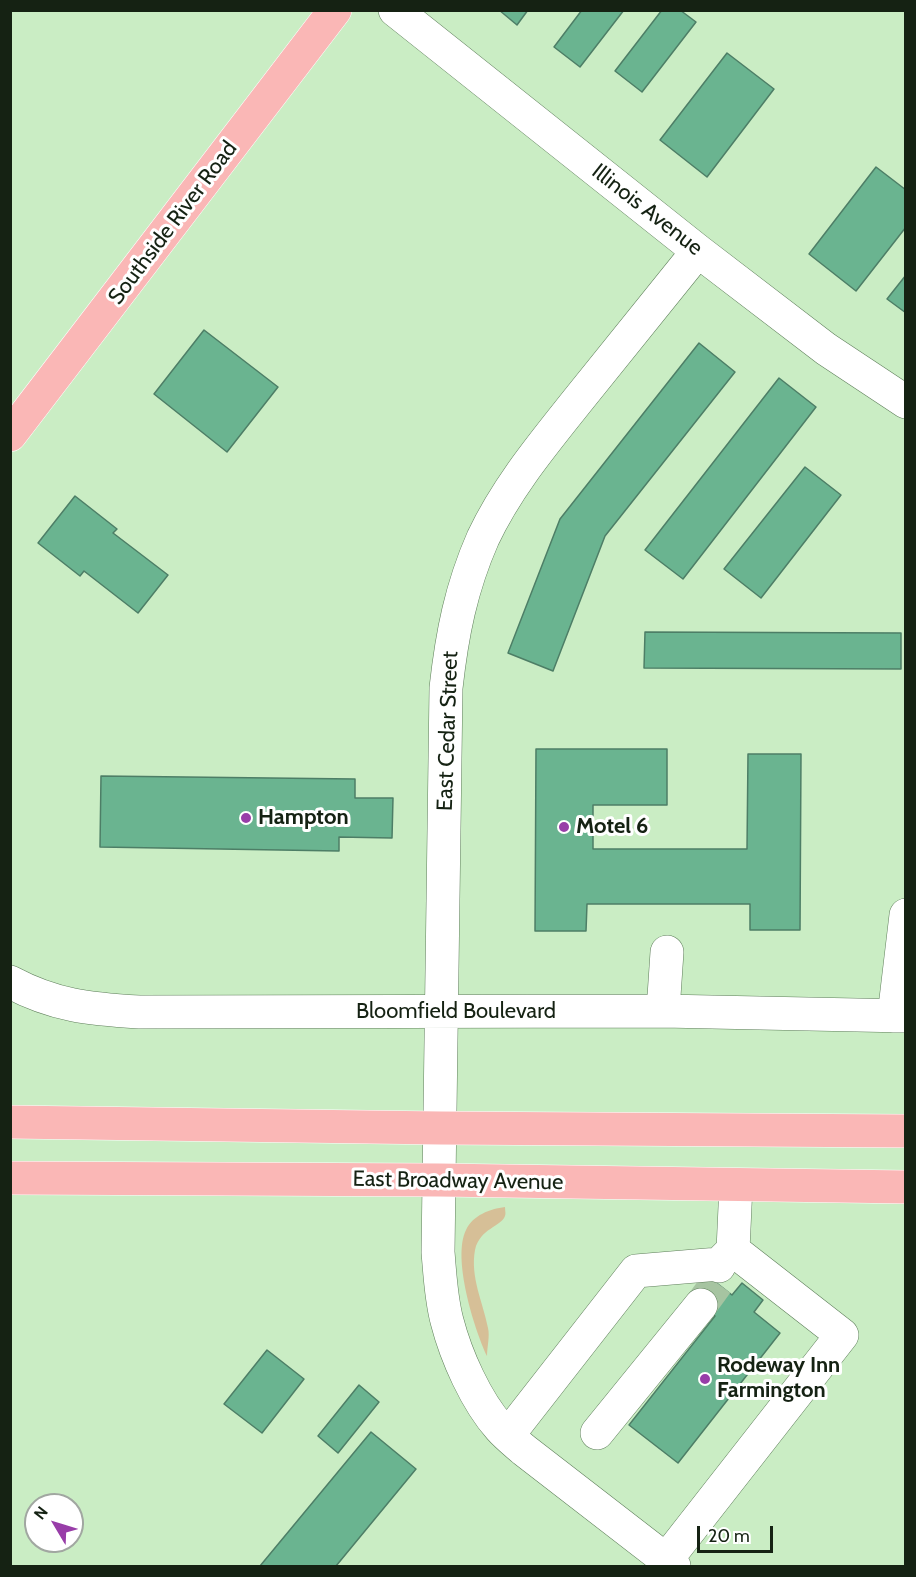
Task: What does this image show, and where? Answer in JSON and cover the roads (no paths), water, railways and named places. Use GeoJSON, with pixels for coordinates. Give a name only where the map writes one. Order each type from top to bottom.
{"type":"FeatureCollection","features":[{"type":"Feature","properties":{"kind":"main road","name":"Southside River Road"},"geometry":{"type":"LineString","coordinates":[[10,435],[335,10]]}},
{"type":"Feature","properties":{"kind":"main road"},"geometry":{"type":"LineString","coordinates":[[10,1122],[906,1131]]}},
{"type":"Feature","properties":{"kind":"main road","name":"East Broadway Avenue"},"geometry":{"type":"LineString","coordinates":[[10,1178],[439,1180],[906,1187]]}},
{"type":"Feature","properties":{"kind":"street","name":"Illinois Avenue"},"geometry":{"type":"LineString","coordinates":[[395,10],[698,251],[826,349],[906,402]]}},
{"type":"Feature","properties":{"kind":"street","name":"East Cedar Street"},"geometry":{"type":"LineString","coordinates":[[670,1563],[501,1429],[484,1407],[463,1368],[447,1321],[438,1252],[446,688],[456,618],[468,577],[501,504],[526,466],[698,251]]}},
{"type":"Feature","properties":{"kind":"street"},"geometry":{"type":"LineString","coordinates":[[900,1016],[906,915]]}},
{"type":"Feature","properties":{"kind":"street"},"geometry":{"type":"LineString","coordinates":[[663,1011],[667,952]]}},
{"type":"Feature","properties":{"kind":"street","name":"Bloomfield Boulevard"},"geometry":{"type":"LineString","coordinates":[[10,982],[32,993],[78,1007],[139,1012],[663,1011],[900,1016]]}},
{"type":"Feature","properties":{"kind":"street"},"geometry":{"type":"LineString","coordinates":[[597,1433],[718,1275],[736,1185]]}},
{"type":"Feature","properties":{"kind":"street"},"geometry":{"type":"LineString","coordinates":[[516,1442],[636,1271],[718,1275],[842,1335],[670,1563]]}},
{"type":"Feature","properties":{"kind":"tunnel"},"geometry":{"type":"LineString","coordinates":[[701,1305],[717,1283]]}},
{"type":"Feature","properties":{"kind":"place","name":"Hampton"},"geometry":{"type":"Point","coordinates":[246,818]}},
{"type":"Feature","properties":{"kind":"place","name":"Motel 6"},"geometry":{"type":"Point","coordinates":[564,827]}},
{"type":"Feature","properties":{"kind":"place","name":"Rodeway Inn Farmington"},"geometry":{"type":"Point","coordinates":[705,1379]}}]}
